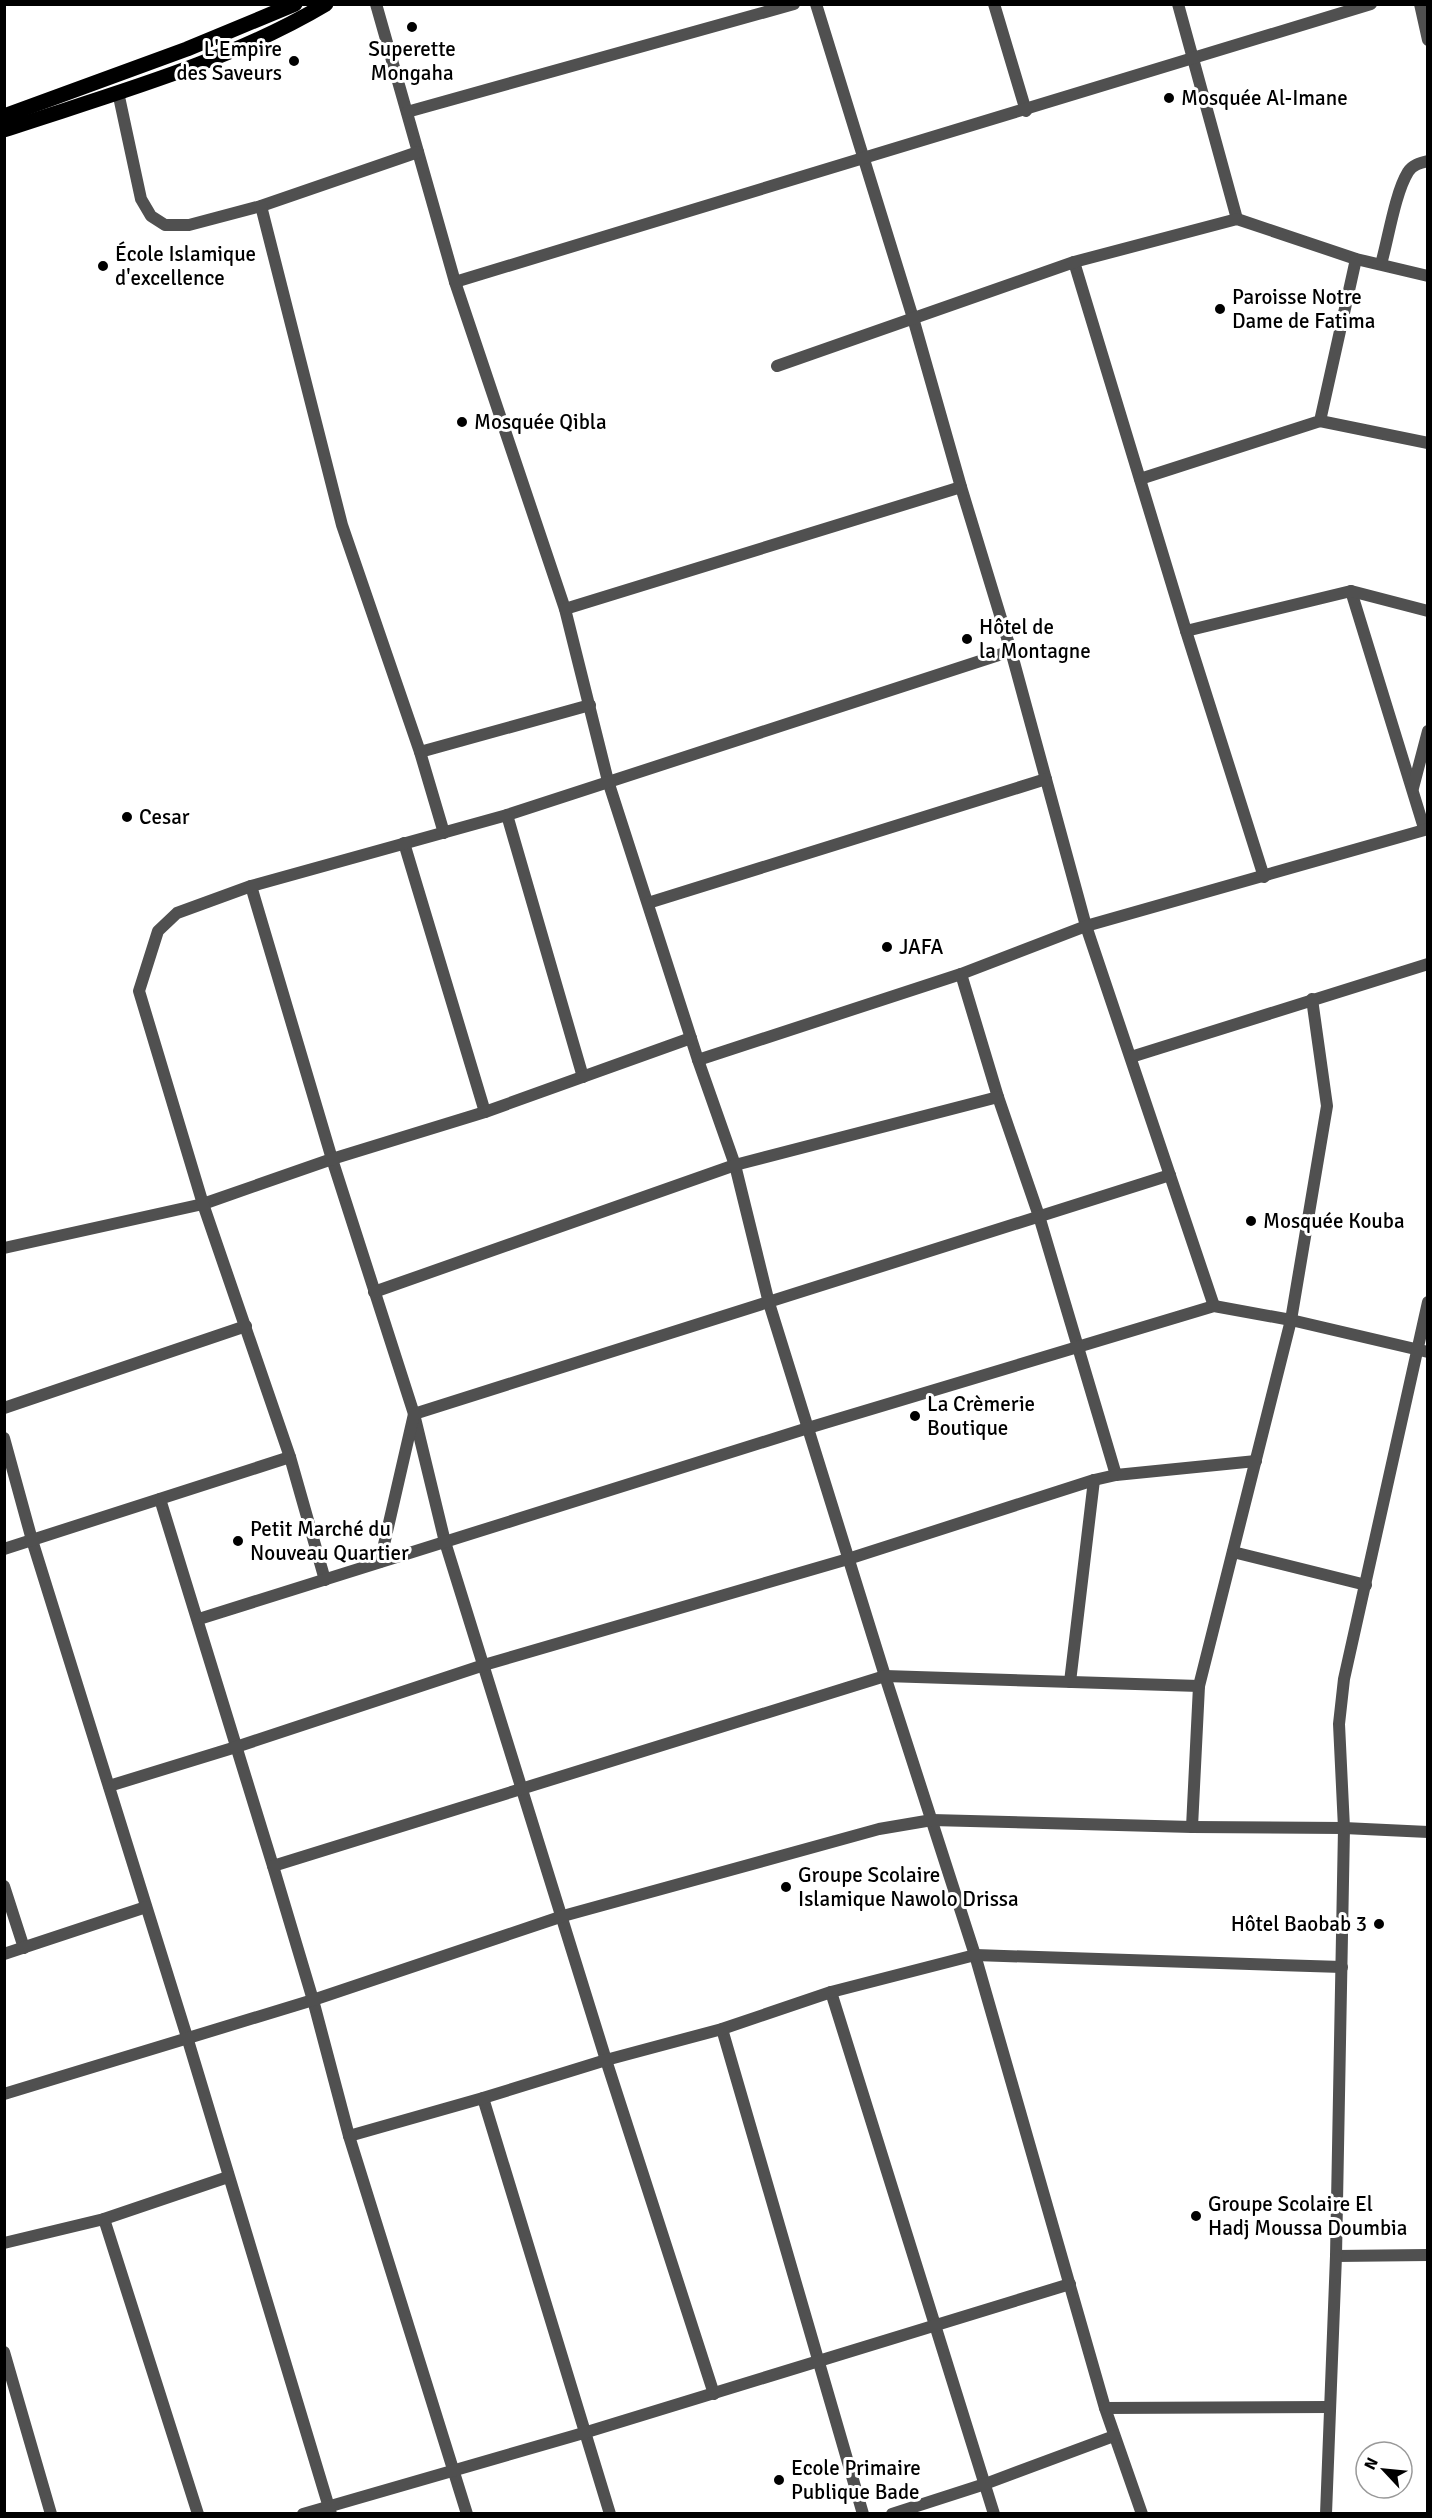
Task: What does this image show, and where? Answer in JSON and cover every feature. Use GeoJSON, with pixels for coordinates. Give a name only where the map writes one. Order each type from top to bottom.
{"type":"FeatureCollection","features":[{"type":"Feature","properties":{"kind":"main road"},"geometry":{"type":"LineString","coordinates":[[4,116],[278,8],[295,4]]}},
{"type":"Feature","properties":{"kind":"main road"},"geometry":{"type":"LineString","coordinates":[[4,129],[118,92],[289,27],[326,4]]}},
{"type":"Feature","properties":{"kind":"street"},"geometry":{"type":"LineString","coordinates":[[376,4],[454,282],[565,609],[608,781],[698,1060],[735,1165],[769,1303],[885,1676],[975,1954],[1105,2408],[1142,2514]]}},
{"type":"Feature","properties":{"kind":"street"},"geometry":{"type":"LineString","coordinates":[[407,112],[794,4]]}},
{"type":"Feature","properties":{"kind":"street"},"geometry":{"type":"LineString","coordinates":[[816,4],[913,318],[961,488],[1011,651],[1086,926],[1214,1306]]}},
{"type":"Feature","properties":{"kind":"street"},"geometry":{"type":"LineString","coordinates":[[994,4],[1026,111]]}},
{"type":"Feature","properties":{"kind":"street"},"geometry":{"type":"LineString","coordinates":[[1178,4],[1237,219]]}},
{"type":"Feature","properties":{"kind":"street"},"geometry":{"type":"LineString","coordinates":[[454,282],[1026,111],[1371,4]]}},
{"type":"Feature","properties":{"kind":"street"},"geometry":{"type":"LineString","coordinates":[[1420,4],[1428,40]]}},
{"type":"Feature","properties":{"kind":"street"},"geometry":{"type":"LineString","coordinates":[[118,92],[141,199],[151,216],[165,225],[189,225],[261,206],[418,152]]}},
{"type":"Feature","properties":{"kind":"street"},"geometry":{"type":"LineString","coordinates":[[1381,264],[1402,185],[1408,171],[1417,164],[1428,161]]}},
{"type":"Feature","properties":{"kind":"street"},"geometry":{"type":"LineString","coordinates":[[261,206],[342,525],[420,752],[444,834]]}},
{"type":"Feature","properties":{"kind":"street"},"geometry":{"type":"LineString","coordinates":[[777,366],[1074,262],[1237,219],[1356,259],[1428,276]]}},
{"type":"Feature","properties":{"kind":"street"},"geometry":{"type":"LineString","coordinates":[[1320,421],[1356,259]]}},
{"type":"Feature","properties":{"kind":"street"},"geometry":{"type":"LineString","coordinates":[[1074,262],[1186,632],[1264,877]]}},
{"type":"Feature","properties":{"kind":"street"},"geometry":{"type":"LineString","coordinates":[[1140,479],[1320,421],[1428,443]]}},
{"type":"Feature","properties":{"kind":"street"},"geometry":{"type":"LineString","coordinates":[[565,609],[961,488]]}},
{"type":"Feature","properties":{"kind":"street"},"geometry":{"type":"LineString","coordinates":[[1186,632],[1351,591],[1428,611]]}},
{"type":"Feature","properties":{"kind":"street"},"geometry":{"type":"LineString","coordinates":[[698,1060],[961,974],[1086,926],[1264,877],[1426,828],[1351,591]]}},
{"type":"Feature","properties":{"kind":"street"},"geometry":{"type":"LineString","coordinates":[[325,1580],[290,1457],[203,1204],[139,991],[158,931],[177,913],[251,886],[507,815],[1011,651]]}},
{"type":"Feature","properties":{"kind":"street"},"geometry":{"type":"LineString","coordinates":[[420,752],[590,705]]}},
{"type":"Feature","properties":{"kind":"street"},"geometry":{"type":"LineString","coordinates":[[1413,790],[1428,731]]}},
{"type":"Feature","properties":{"kind":"street"},"geometry":{"type":"LineString","coordinates":[[648,903],[1046,779]]}},
{"type":"Feature","properties":{"kind":"street"},"geometry":{"type":"LineString","coordinates":[[507,815],[583,1077]]}},
{"type":"Feature","properties":{"kind":"street"},"geometry":{"type":"LineString","coordinates":[[404,843],[485,1112]]}},
{"type":"Feature","properties":{"kind":"street"},"geometry":{"type":"LineString","coordinates":[[251,886],[332,1159],[414,1414],[445,1542],[606,2060],[714,2394]]}},
{"type":"Feature","properties":{"kind":"street"},"geometry":{"type":"LineString","coordinates":[[1131,1057],[1428,964]]}},
{"type":"Feature","properties":{"kind":"street"},"geometry":{"type":"LineString","coordinates":[[961,974],[998,1097],[1039,1216],[1116,1475]]}},
{"type":"Feature","properties":{"kind":"street"},"geometry":{"type":"LineString","coordinates":[[1192,1827],[1199,1686],[1291,1320],[1327,1106],[1312,999]]}},
{"type":"Feature","properties":{"kind":"street"},"geometry":{"type":"LineString","coordinates":[[4,1248],[203,1204],[332,1159],[485,1112],[691,1038]]}},
{"type":"Feature","properties":{"kind":"street"},"geometry":{"type":"LineString","coordinates":[[374,1292],[735,1165],[998,1097]]}},
{"type":"Feature","properties":{"kind":"street"},"geometry":{"type":"LineString","coordinates":[[414,1414],[1170,1175]]}},
{"type":"Feature","properties":{"kind":"street"},"geometry":{"type":"LineString","coordinates":[[1326,2514],[1336,2256],[1342,1967],[1344,1827],[1339,1724],[1344,1679],[1422,1351],[1428,1302]]}},
{"type":"Feature","properties":{"kind":"street"},"geometry":{"type":"LineString","coordinates":[[198,1619],[808,1428],[1214,1306],[1291,1320],[1422,1351]]}},
{"type":"Feature","properties":{"kind":"street"},"geometry":{"type":"LineString","coordinates":[[4,1408],[246,1326]]}},
{"type":"Feature","properties":{"kind":"street"},"geometry":{"type":"LineString","coordinates":[[380,1562],[414,1414]]}},
{"type":"Feature","properties":{"kind":"street"},"geometry":{"type":"LineString","coordinates":[[4,1438],[32,1540],[187,2037],[330,2509]]}},
{"type":"Feature","properties":{"kind":"street"},"geometry":{"type":"LineString","coordinates":[[4,1549],[290,1457]]}},
{"type":"Feature","properties":{"kind":"street"},"geometry":{"type":"LineString","coordinates":[[109,1786],[236,1748],[484,1665],[848,1559],[1094,1480],[1116,1475],[1256,1461]]}},
{"type":"Feature","properties":{"kind":"street"},"geometry":{"type":"LineString","coordinates":[[1070,1682],[1094,1480]]}},
{"type":"Feature","properties":{"kind":"street"},"geometry":{"type":"LineString","coordinates":[[160,1499],[313,2000],[349,2136],[467,2514]]}},
{"type":"Feature","properties":{"kind":"street"},"geometry":{"type":"LineString","coordinates":[[1233,1552],[1366,1585]]}},
{"type":"Feature","properties":{"kind":"street"},"geometry":{"type":"LineString","coordinates":[[273,1866],[885,1676],[1199,1686]]}},
{"type":"Feature","properties":{"kind":"street"},"geometry":{"type":"LineString","coordinates":[[4,2094],[313,2000],[563,1916],[879,1829],[932,1820],[1192,1827],[1344,1827],[1428,1832]]}},
{"type":"Feature","properties":{"kind":"street"},"geometry":{"type":"LineString","coordinates":[[4,1886],[24,1948]]}},
{"type":"Feature","properties":{"kind":"street"},"geometry":{"type":"LineString","coordinates":[[4,1954],[146,1907]]}},
{"type":"Feature","properties":{"kind":"street"},"geometry":{"type":"LineString","coordinates":[[349,2136],[606,2060],[722,2029],[831,1992],[975,1954],[1342,1967]]}},
{"type":"Feature","properties":{"kind":"street"},"geometry":{"type":"LineString","coordinates":[[831,1992],[994,2514]]}},
{"type":"Feature","properties":{"kind":"street"},"geometry":{"type":"LineString","coordinates":[[722,2029],[863,2514]]}},
{"type":"Feature","properties":{"kind":"street"},"geometry":{"type":"LineString","coordinates":[[483,2098],[610,2514]]}},
{"type":"Feature","properties":{"kind":"street"},"geometry":{"type":"LineString","coordinates":[[4,2243],[104,2219],[228,2177]]}},
{"type":"Feature","properties":{"kind":"street"},"geometry":{"type":"LineString","coordinates":[[104,2219],[198,2514]]}},
{"type":"Feature","properties":{"kind":"street"},"geometry":{"type":"LineString","coordinates":[[1336,2256],[1428,2255]]}},
{"type":"Feature","properties":{"kind":"street"},"geometry":{"type":"LineString","coordinates":[[303,2514],[330,2509],[453,2469],[586,2433],[1070,2284]]}},
{"type":"Feature","properties":{"kind":"street"},"geometry":{"type":"LineString","coordinates":[[4,2352],[51,2514]]}},
{"type":"Feature","properties":{"kind":"street"},"geometry":{"type":"LineString","coordinates":[[1105,2408],[1329,2407]]}},
{"type":"Feature","properties":{"kind":"street"},"geometry":{"type":"LineString","coordinates":[[892,2514],[985,2484],[1114,2436]]}},
{"type":"Feature","properties":{"kind":"place","name":"Superette Mongaha"},"geometry":{"type":"Point","coordinates":[412,27]}},
{"type":"Feature","properties":{"kind":"place","name":"L'Empire des Saveurs"},"geometry":{"type":"Point","coordinates":[294,61]}},
{"type":"Feature","properties":{"kind":"place","name":"Mosquée Al-Imane"},"geometry":{"type":"Point","coordinates":[1169,98]}},
{"type":"Feature","properties":{"kind":"place","name":"École Islamique d'excellence"},"geometry":{"type":"Point","coordinates":[103,266]}},
{"type":"Feature","properties":{"kind":"place","name":"Paroisse Notre Dame de Fatima"},"geometry":{"type":"Point","coordinates":[1220,309]}},
{"type":"Feature","properties":{"kind":"place","name":"Mosquée Qibla"},"geometry":{"type":"Point","coordinates":[462,422]}},
{"type":"Feature","properties":{"kind":"place","name":"Hôtel de la Montagne"},"geometry":{"type":"Point","coordinates":[967,639]}},
{"type":"Feature","properties":{"kind":"place","name":"Cesar"},"geometry":{"type":"Point","coordinates":[127,817]}},
{"type":"Feature","properties":{"kind":"place","name":"JAFA"},"geometry":{"type":"Point","coordinates":[887,947]}},
{"type":"Feature","properties":{"kind":"place","name":"Mosquée Kouba"},"geometry":{"type":"Point","coordinates":[1251,1221]}},
{"type":"Feature","properties":{"kind":"place","name":"La Crèmerie Boutique"},"geometry":{"type":"Point","coordinates":[915,1416]}},
{"type":"Feature","properties":{"kind":"place","name":"Petit Marché du Nouveau Quartier"},"geometry":{"type":"Point","coordinates":[238,1541]}},
{"type":"Feature","properties":{"kind":"place","name":"Groupe Scolaire Islamique Nawolo Drissa"},"geometry":{"type":"Point","coordinates":[786,1887]}},
{"type":"Feature","properties":{"kind":"place","name":"Hôtel Baobab 3"},"geometry":{"type":"Point","coordinates":[1379,1924]}},
{"type":"Feature","properties":{"kind":"place","name":"Groupe Scolaire El Hadj Moussa Doumbia"},"geometry":{"type":"Point","coordinates":[1196,2216]}},
{"type":"Feature","properties":{"kind":"place","name":"Ecole Primaire Publique Bade"},"geometry":{"type":"Point","coordinates":[779,2480]}}]}
